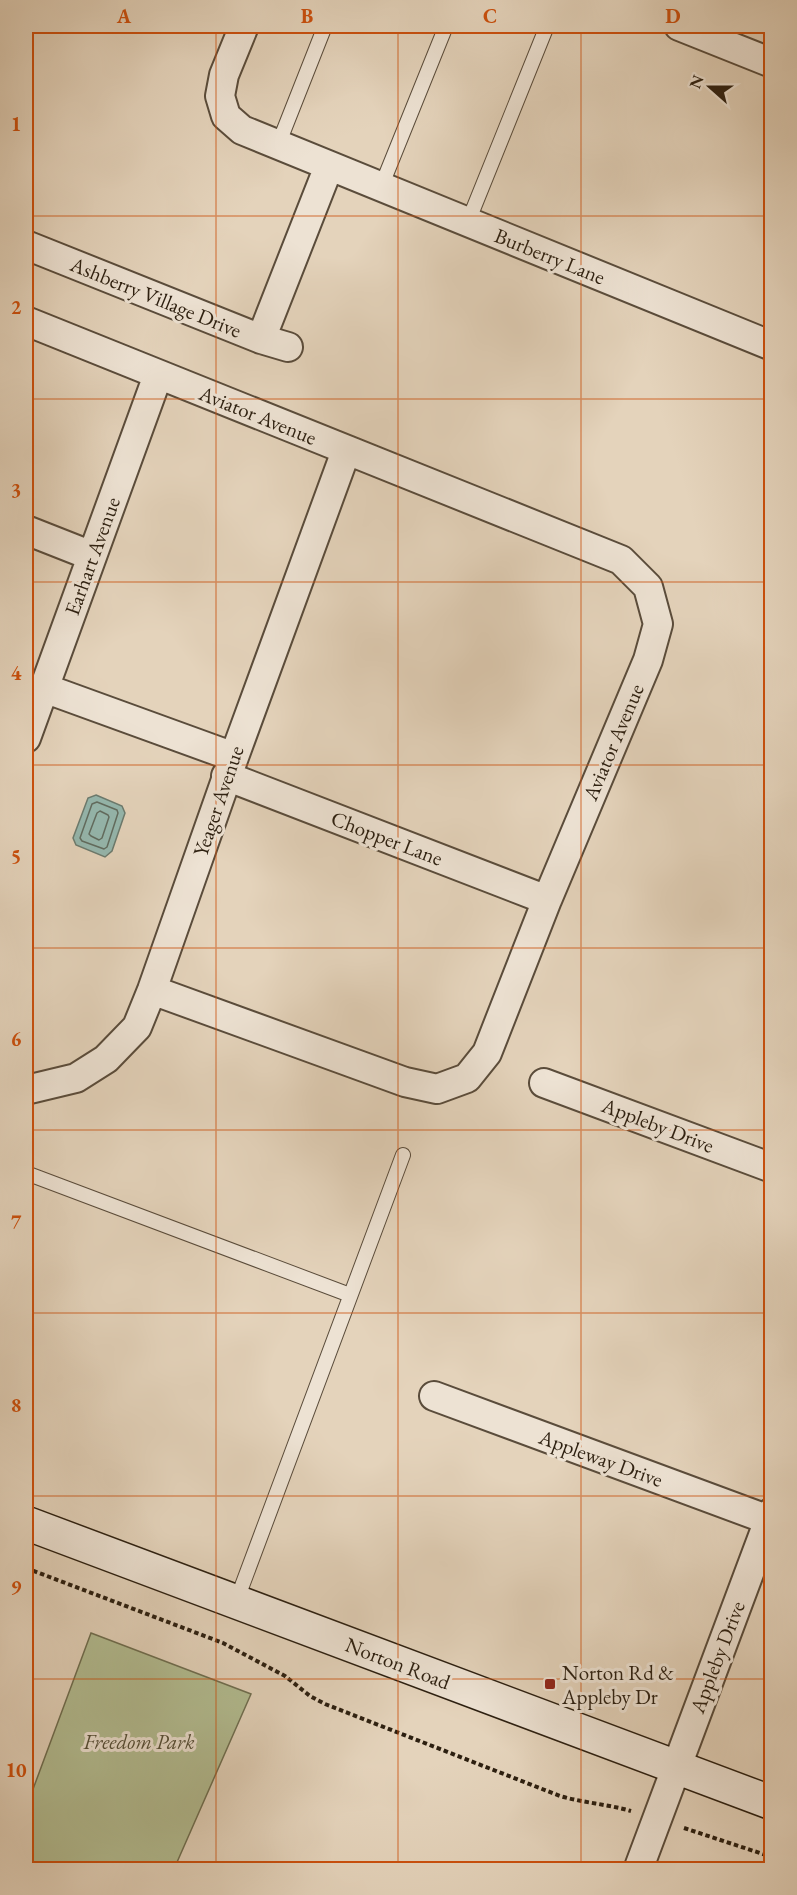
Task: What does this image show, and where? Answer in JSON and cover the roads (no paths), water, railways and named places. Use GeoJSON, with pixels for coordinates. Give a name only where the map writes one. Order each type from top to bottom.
{"type":"FeatureCollection","features":[{"type":"Feature","properties":{"kind":"main road","name":"Norton Road"},"geometry":{"type":"LineString","coordinates":[[26,1523],[771,1803]]}},
{"type":"Feature","properties":{"kind":"street","name":"Burberry Lane"},"geometry":{"type":"LineString","coordinates":[[244,26],[224,75],[220,96],[226,116],[243,130],[771,346]]}},
{"type":"Feature","properties":{"kind":"street"},"geometry":{"type":"LineString","coordinates":[[679,26],[771,63]]}},
{"type":"Feature","properties":{"kind":"street"},"geometry":{"type":"LineString","coordinates":[[261,339],[329,166]]}},
{"type":"Feature","properties":{"kind":"street","name":"Ashberry Village Drive"},"geometry":{"type":"LineString","coordinates":[[26,245],[261,339],[288,347]]}},
{"type":"Feature","properties":{"kind":"street","name":"Aviator Avenue"},"geometry":{"type":"LineString","coordinates":[[26,321],[621,560],[648,586],[658,624],[648,660],[547,900],[487,1053],[467,1078],[437,1089],[405,1083],[152,990]]}},
{"type":"Feature","properties":{"kind":"street","name":"Earhart Avenue"},"geometry":{"type":"LineString","coordinates":[[26,738],[158,375]]}},
{"type":"Feature","properties":{"kind":"street","name":"Yeager Avenue"},"geometry":{"type":"LineString","coordinates":[[26,1090],[76,1078],[106,1059],[137,1027],[346,450]]}},
{"type":"Feature","properties":{"kind":"street"},"geometry":{"type":"LineString","coordinates":[[26,530],[92,556]]}},
{"type":"Feature","properties":{"kind":"street","name":"Chopper Lane"},"geometry":{"type":"LineString","coordinates":[[44,688],[547,900]]}},
{"type":"Feature","properties":{"kind":"street","name":"Appleby Drive"},"geometry":{"type":"LineString","coordinates":[[544,1083],[771,1168]]}},
{"type":"Feature","properties":{"kind":"street","name":"Appleway Drive"},"geometry":{"type":"LineString","coordinates":[[434,1396],[770,1516]]}},
{"type":"Feature","properties":{"kind":"street","name":"Appleby Drive"},"geometry":{"type":"LineString","coordinates":[[638,1869],[770,1516]]}},
{"type":"Feature","properties":{"kind":"lane"},"geometry":{"type":"LineString","coordinates":[[278,144],[325,26]]}},
{"type":"Feature","properties":{"kind":"lane"},"geometry":{"type":"LineString","coordinates":[[381,187],[446,26]]}},
{"type":"Feature","properties":{"kind":"lane"},"geometry":{"type":"LineString","coordinates":[[468,222],[547,26]]}},
{"type":"Feature","properties":{"kind":"lane"},"geometry":{"type":"LineString","coordinates":[[236,1602],[403,1155]]}},
{"type":"Feature","properties":{"kind":"lane"},"geometry":{"type":"LineString","coordinates":[[26,1173],[350,1295]]}},
{"type":"Feature","properties":{"kind":"water"},"geometry":{"type":"Polygon","coordinates":[[[96,795],[122,806],[125,813],[112,851],[105,857],[76,845],[73,838],[88,798],[96,795]]]}},
{"type":"Feature","properties":{"kind":"place","name":"Norton Rd & Appleby Dr"},"geometry":{"type":"Point","coordinates":[550,1684]}},
{"type":"Feature","properties":{"kind":"park label","name":"Freedom Park"},"geometry":{"type":"Point","coordinates":[139,1741]}}]}
